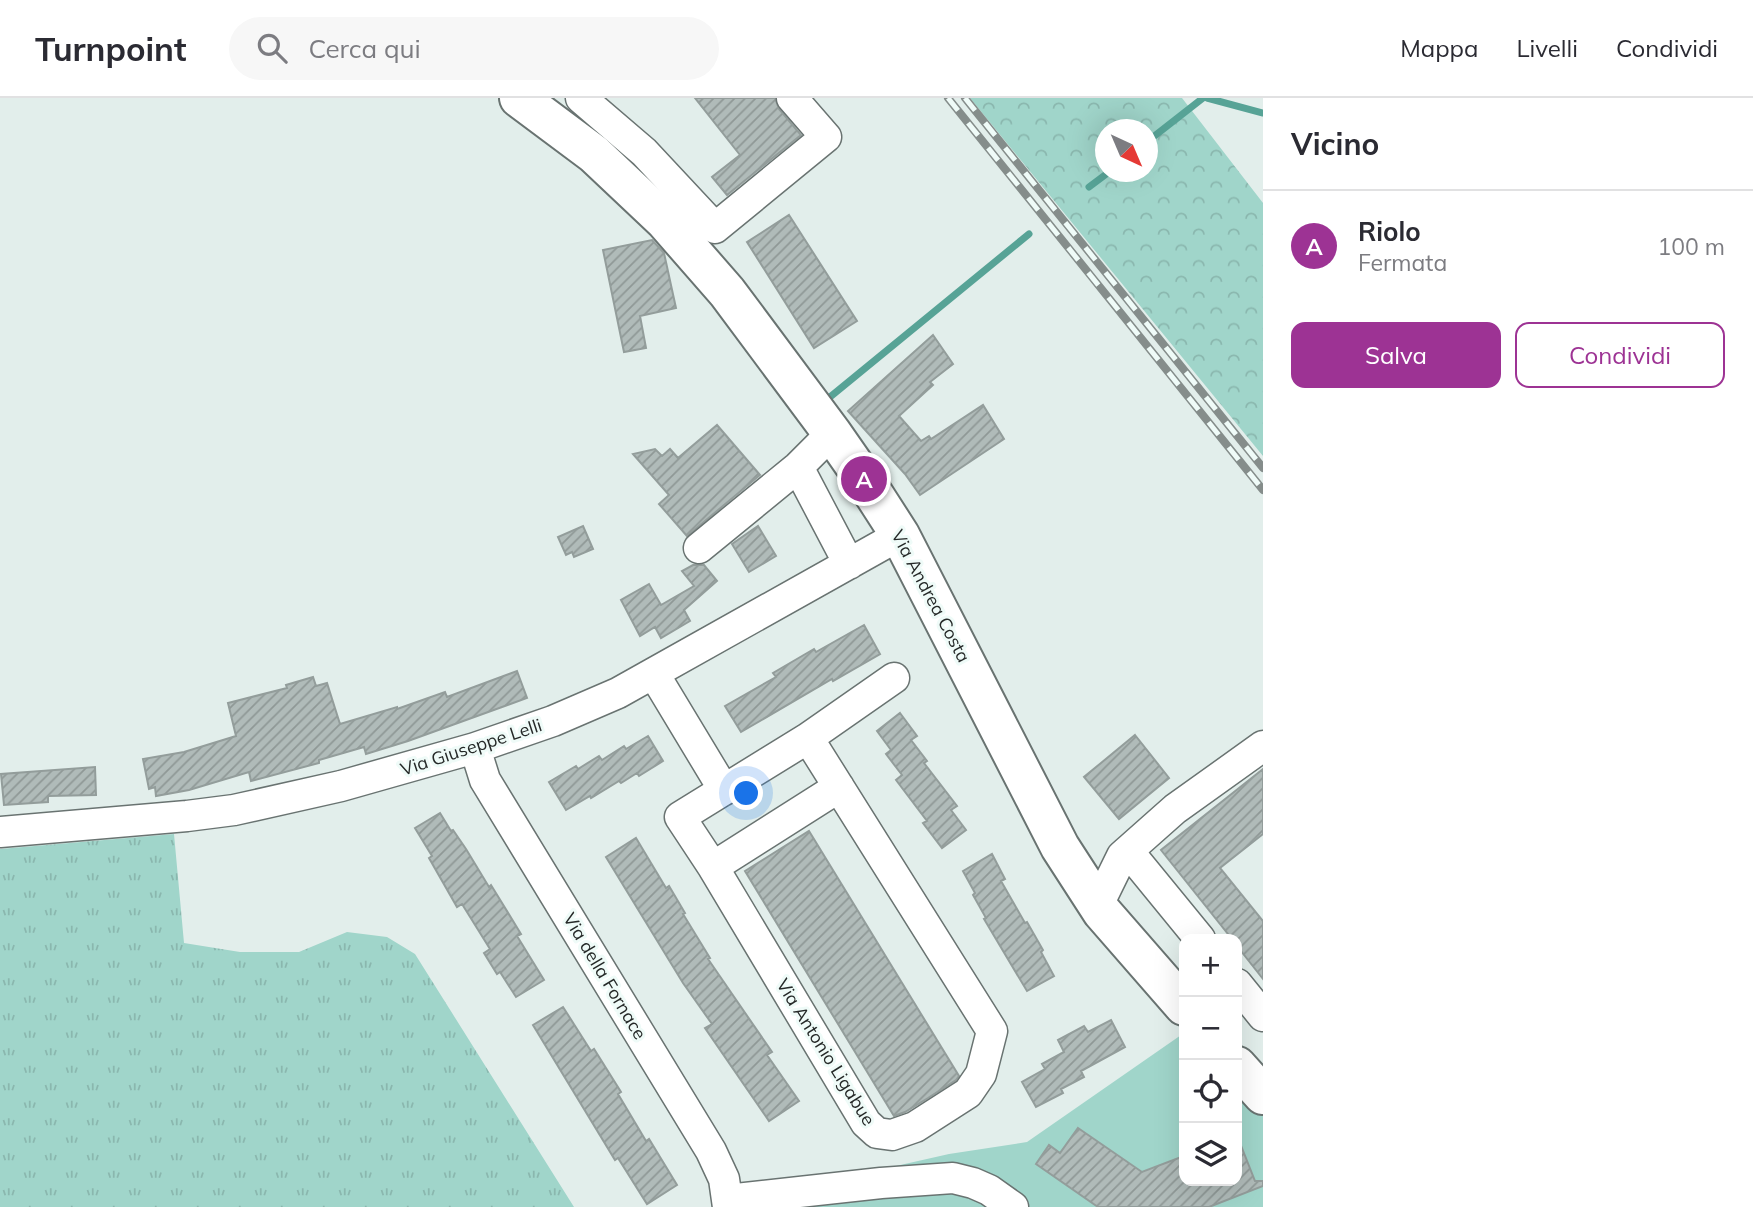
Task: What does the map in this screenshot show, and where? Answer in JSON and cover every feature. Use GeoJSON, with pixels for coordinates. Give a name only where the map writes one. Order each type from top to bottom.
{"type":"FeatureCollection","features":[{"type":"Feature","properties":{"kind":"main road","name":"Via Andrea Costa"},"geometry":{"type":"LineString","coordinates":[[519,98],[594,154],[632,165],[665,221],[727,292],[832,433],[900,535],[1060,847],[1098,905],[1179,1000]]}},
{"type":"Feature","properties":{"kind":"main road"},"geometry":{"type":"LineString","coordinates":[[1242,1072],[1263,1095]]}},
{"type":"Feature","properties":{"kind":"street"},"geometry":{"type":"LineString","coordinates":[[581,98],[632,165],[715,228],[826,137],[792,98]]}},
{"type":"Feature","properties":{"kind":"street"},"geometry":{"type":"LineString","coordinates":[[699,548],[798,467],[832,433]]}},
{"type":"Feature","properties":{"kind":"street"},"geometry":{"type":"LineString","coordinates":[[798,467],[849,564]]}},
{"type":"Feature","properties":{"kind":"street","name":"Via Giuseppe Lelli"},"geometry":{"type":"LineString","coordinates":[[0,832],[234,810],[341,786],[475,748],[589,706],[654,674],[900,535]]}},
{"type":"Feature","properties":{"kind":"street"},"geometry":{"type":"LineString","coordinates":[[654,674],[724,790]]}},
{"type":"Feature","properties":{"kind":"street"},"geometry":{"type":"LineString","coordinates":[[808,738],[894,678]]}},
{"type":"Feature","properties":{"kind":"street","name":"Via Antonio Ligabue"},"geometry":{"type":"LineString","coordinates":[[808,738],[992,1031],[981,1074],[968,1093],[915,1127],[892,1135],[877,1133],[866,1123],[713,866],[680,817],[808,738]]}},
{"type":"Feature","properties":{"kind":"street"},"geometry":{"type":"LineString","coordinates":[[1098,905],[1122,856],[1175,809],[1263,746]]}},
{"type":"Feature","properties":{"kind":"street","name":"Via della Fornace"},"geometry":{"type":"LineString","coordinates":[[475,748],[485,780],[711,1151],[723,1179],[727,1204]]}},
{"type":"Feature","properties":{"kind":"street"},"geometry":{"type":"LineString","coordinates":[[713,866],[839,788]]}},
{"type":"Feature","properties":{"kind":"street"},"geometry":{"type":"LineString","coordinates":[[1128,851],[1196,934]]}},
{"type":"Feature","properties":{"kind":"street"},"geometry":{"type":"LineString","coordinates":[[1242,990],[1263,1016]]}},
{"type":"Feature","properties":{"kind":"street"},"geometry":{"type":"LineString","coordinates":[[727,1204],[881,1183],[953,1178],[973,1182],[1013,1207]]}},
{"type":"Feature","properties":{"kind":"green space"},"geometry":{"type":"Polygon","coordinates":[[[970,98],[1182,98],[1263,203],[1263,456],[970,98]]]}},
{"type":"Feature","properties":{"kind":"green space"},"geometry":{"type":"Polygon","coordinates":[[[174,834],[184,943],[240,952],[299,952],[347,932],[387,937],[415,954],[574,1207],[0,1207],[0,849],[174,834]]]}},
{"type":"Feature","properties":{"kind":"green space"},"geometry":{"type":"Polygon","coordinates":[[[1179,1036],[1179,1186],[1242,1186],[1242,1076],[1263,1097],[1263,1207],[715,1207],[949,1154],[1027,1142],[1179,1036]]]}},
{"type":"Feature","properties":{"kind":"building"},"geometry":{"type":"Polygon","coordinates":[[[695,98],[775,98],[779,109],[801,135],[727,195],[712,177],[740,155],[695,98]]]}},
{"type":"Feature","properties":{"kind":"building"},"geometry":{"type":"Polygon","coordinates":[[[789,215],[857,321],[814,348],[747,242],[789,215]]]}},
{"type":"Feature","properties":{"kind":"building"},"geometry":{"type":"Polygon","coordinates":[[[652,240],[664,253],[676,308],[640,316],[646,348],[624,352],[603,250],[652,240]]]}},
{"type":"Feature","properties":{"kind":"building"},"geometry":{"type":"Polygon","coordinates":[[[933,335],[953,364],[930,382],[933,385],[899,416],[921,441],[929,436],[931,439],[983,405],[1004,439],[920,495],[905,474],[848,411],[933,335]]]}},
{"type":"Feature","properties":{"kind":"building"},"geometry":{"type":"Polygon","coordinates":[[[717,425],[760,475],[687,536],[659,504],[669,495],[633,454],[655,449],[662,456],[670,449],[678,458],[717,425]]]}},
{"type":"Feature","properties":{"kind":"building"},"geometry":{"type":"Polygon","coordinates":[[[583,526],[593,549],[574,557],[572,552],[566,555],[558,537],[583,526]]]}},
{"type":"Feature","properties":{"kind":"building"},"geometry":{"type":"Polygon","coordinates":[[[758,526],[776,556],[749,572],[732,544],[758,526]]]}},
{"type":"Feature","properties":{"kind":"building"},"geometry":{"type":"Polygon","coordinates":[[[693,565],[704,565],[717,581],[684,610],[690,621],[661,638],[655,627],[640,636],[621,600],[649,584],[661,605],[694,586],[682,571],[693,565]]]}},
{"type":"Feature","properties":{"kind":"building"},"geometry":{"type":"Polygon","coordinates":[[[864,625],[880,654],[741,732],[725,706],[776,677],[773,673],[814,649],[816,652],[864,625]]]}},
{"type":"Feature","properties":{"kind":"building"},"geometry":{"type":"Polygon","coordinates":[[[517,671],[527,698],[408,741],[366,754],[364,747],[319,760],[319,763],[251,781],[249,772],[189,790],[156,796],[155,787],[149,789],[143,759],[184,752],[236,736],[228,703],[287,688],[286,685],[313,677],[316,686],[327,683],[340,724],[397,709],[445,692],[447,697],[517,671]]]}},
{"type":"Feature","properties":{"kind":"building"},"geometry":{"type":"Polygon","coordinates":[[[900,713],[917,736],[911,740],[927,761],[924,763],[957,806],[951,810],[966,830],[942,848],[923,823],[927,821],[896,780],[902,775],[886,754],[891,750],[877,731],[900,713]]]}},
{"type":"Feature","properties":{"kind":"building"},"geometry":{"type":"Polygon","coordinates":[[[1135,735],[1169,778],[1119,819],[1084,777],[1135,735]]]}},
{"type":"Feature","properties":{"kind":"building"},"geometry":{"type":"Polygon","coordinates":[[[648,736],[663,761],[639,776],[637,773],[621,783],[619,781],[566,810],[549,782],[576,766],[578,769],[599,756],[602,760],[624,746],[626,749],[648,736]]]}},
{"type":"Feature","properties":{"kind":"building"},"geometry":{"type":"Polygon","coordinates":[[[95,767],[96,795],[48,796],[48,802],[4,805],[1,774],[95,767]]]}},
{"type":"Feature","properties":{"kind":"building"},"geometry":{"type":"Polygon","coordinates":[[[1263,769],[1263,834],[1220,868],[1263,921],[1263,979],[1242,952],[1242,934],[1228,934],[1161,850],[1263,769]]]}},
{"type":"Feature","properties":{"kind":"building"},"geometry":{"type":"Polygon","coordinates":[[[440,813],[489,887],[491,885],[521,934],[517,936],[544,980],[516,997],[484,953],[490,949],[462,904],[457,907],[415,828],[440,813]]]}},
{"type":"Feature","properties":{"kind":"building"},"geometry":{"type":"Polygon","coordinates":[[[809,831],[959,1076],[928,1098],[894,1116],[745,871],[809,831]]]}},
{"type":"Feature","properties":{"kind":"building"},"geometry":{"type":"Polygon","coordinates":[[[636,838],[666,888],[669,886],[710,958],[708,959],[772,1052],[767,1055],[799,1101],[769,1121],[705,1028],[712,1024],[683,983],[606,857],[636,838]]]}},
{"type":"Feature","properties":{"kind":"building"},"geometry":{"type":"Polygon","coordinates":[[[992,854],[1005,879],[1001,881],[1043,950],[1041,952],[1054,976],[1027,991],[984,919],[986,918],[963,871],[992,854]]]}},
{"type":"Feature","properties":{"kind":"building"},"geometry":{"type":"Polygon","coordinates":[[[563,1007],[591,1051],[594,1049],[621,1092],[618,1094],[646,1141],[649,1139],[677,1185],[647,1204],[618,1158],[615,1160],[533,1025],[563,1007]]]}},
{"type":"Feature","properties":{"kind":"building"},"geometry":{"type":"Polygon","coordinates":[[[1111,1020],[1125,1047],[1081,1071],[1084,1077],[1061,1089],[1063,1093],[1036,1107],[1022,1082],[1045,1069],[1042,1064],[1064,1052],[1058,1040],[1084,1026],[1088,1032],[1111,1020]]]}},
{"type":"Feature","properties":{"kind":"building"},"geometry":{"type":"Polygon","coordinates":[[[1078,1128],[1142,1172],[1179,1158],[1179,1186],[1242,1186],[1242,1148],[1255,1181],[1263,1181],[1263,1186],[1209,1207],[1098,1207],[1036,1164],[1049,1145],[1060,1153],[1078,1128]]]}},
{"type":"Feature","properties":{"kind":"waterway"},"geometry":{"type":"LineString","coordinates":[[1158,133],[1203,98]]}},
{"type":"Feature","properties":{"kind":"waterway"},"geometry":{"type":"LineString","coordinates":[[1207,98],[1263,113]]}},
{"type":"Feature","properties":{"kind":"waterway"},"geometry":{"type":"LineString","coordinates":[[1089,187],[1096,182]]}},
{"type":"Feature","properties":{"kind":"waterway"},"geometry":{"type":"LineString","coordinates":[[830,397],[1029,234]]}},
{"type":"Feature","properties":{"kind":"railway"},"geometry":{"type":"LineString","coordinates":[[948,98],[1263,490]]}},
{"type":"Feature","properties":{"kind":"railway"},"geometry":{"type":"LineString","coordinates":[[965,98],[1263,468]]}},
{"type":"Feature","properties":{"kind":"place","name":"Riolo"},"geometry":{"type":"Point","coordinates":[864,479]}}]}
